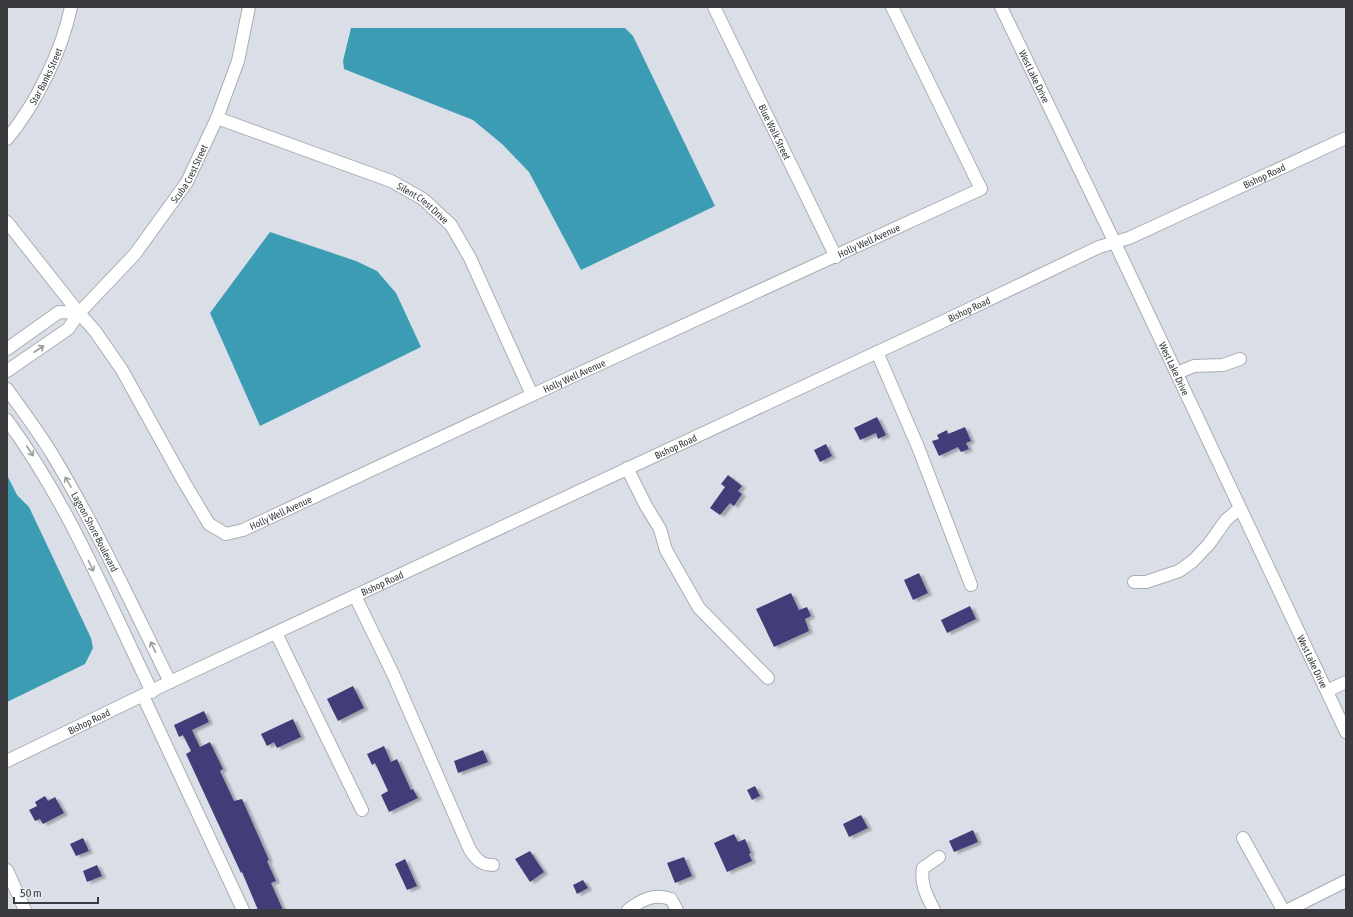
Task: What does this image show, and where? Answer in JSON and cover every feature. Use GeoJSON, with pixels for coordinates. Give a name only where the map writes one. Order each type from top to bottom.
{"type":"FeatureCollection","features":[{"type":"Feature","properties":{"kind":"street","name":"Star Banks Street"},"geometry":{"type":"LineString","coordinates":[[7,139],[25,114],[46,75],[68,24],[71,7]]}},
{"type":"Feature","properties":{"kind":"street","name":"Scuba Crest Street"},"geometry":{"type":"LineString","coordinates":[[7,371],[68,329],[79,313],[135,254],[183,188],[217,118],[238,61],[249,7]]}},
{"type":"Feature","properties":{"kind":"street","name":"Blue Walk Street"},"geometry":{"type":"LineString","coordinates":[[714,7],[836,257]]}},
{"type":"Feature","properties":{"kind":"street","name":"Holly Well Avenue"},"geometry":{"type":"LineString","coordinates":[[79,313],[95,331],[122,370],[209,524],[226,534],[243,530],[532,395],[836,257],[981,189],[892,7]]}},
{"type":"Feature","properties":{"kind":"street","name":"West Lake Drive"},"geometry":{"type":"LineString","coordinates":[[1001,7],[1115,243],[1346,732]]}},
{"type":"Feature","properties":{"kind":"street","name":"Silent Crest Drive"},"geometry":{"type":"LineString","coordinates":[[217,118],[391,180],[423,199],[451,225],[470,258],[532,395]]}},
{"type":"Feature","properties":{"kind":"street","name":"Bishop Road"},"geometry":{"type":"LineString","coordinates":[[7,761],[148,694],[170,682],[1099,247],[1129,238],[1346,138]]}},
{"type":"Feature","properties":{"kind":"street"},"geometry":{"type":"LineString","coordinates":[[7,222],[79,313]]}},
{"type":"Feature","properties":{"kind":"street"},"geometry":{"type":"LineString","coordinates":[[7,349],[59,312],[79,313]]}},
{"type":"Feature","properties":{"kind":"street"},"geometry":{"type":"LineString","coordinates":[[877,352],[918,447],[970,585]]}},
{"type":"Feature","properties":{"kind":"street"},"geometry":{"type":"LineString","coordinates":[[1176,373],[1194,366],[1223,365],[1240,359]]}},
{"type":"Feature","properties":{"kind":"street","name":"Lagoon Shore Boulevard"},"geometry":{"type":"LineString","coordinates":[[7,389],[51,452],[74,493],[109,557],[170,682]]}},
{"type":"Feature","properties":{"kind":"street","name":"Lagoon Shore Boulevard"},"geometry":{"type":"LineString","coordinates":[[7,420],[28,449],[65,511],[148,694],[243,910]]}},
{"type":"Feature","properties":{"kind":"street"},"geometry":{"type":"LineString","coordinates":[[627,468],[646,506],[660,529],[666,550],[699,608],[768,678]]}},
{"type":"Feature","properties":{"kind":"street"},"geometry":{"type":"LineString","coordinates":[[1134,582],[1146,582],[1179,571],[1193,561],[1213,540],[1226,520],[1240,508]]}},
{"type":"Feature","properties":{"kind":"street"},"geometry":{"type":"LineString","coordinates":[[355,596],[393,674],[470,850],[477,860],[484,865],[493,865]]}},
{"type":"Feature","properties":{"kind":"street"},"geometry":{"type":"LineString","coordinates":[[276,633],[362,810]]}},
{"type":"Feature","properties":{"kind":"street"},"geometry":{"type":"LineString","coordinates":[[1327,691],[1346,682]]}},
{"type":"Feature","properties":{"kind":"street"},"geometry":{"type":"LineString","coordinates":[[1243,838],[1283,910]]}},
{"type":"Feature","properties":{"kind":"street"},"geometry":{"type":"LineString","coordinates":[[934,910],[923,888],[923,868],[940,857]]}},
{"type":"Feature","properties":{"kind":"street"},"geometry":{"type":"LineString","coordinates":[[7,870],[25,910]]}},
{"type":"Feature","properties":{"kind":"street"},"geometry":{"type":"LineString","coordinates":[[1288,910],[1346,881]]}},
{"type":"Feature","properties":{"kind":"street"},"geometry":{"type":"LineString","coordinates":[[628,910],[649,897],[663,896],[671,899],[677,910]]}},
{"type":"Feature","properties":{"kind":"water"},"geometry":{"type":"Polygon","coordinates":[[[351,28],[625,28],[633,36],[715,206],[581,270],[529,172],[502,144],[473,120],[344,69],[343,61],[351,28]]]}},
{"type":"Feature","properties":{"kind":"water"},"geometry":{"type":"Polygon","coordinates":[[[270,232],[356,261],[377,271],[396,293],[421,347],[260,426],[210,313],[270,232]]]}},
{"type":"Feature","properties":{"kind":"water"},"geometry":{"type":"Polygon","coordinates":[[[7,475],[17,495],[29,507],[91,638],[93,648],[85,664],[7,702],[7,475]]]}},
{"type":"Feature","properties":{"kind":"building"},"geometry":{"type":"Polygon","coordinates":[[[877,417],[886,435],[878,439],[876,433],[860,440],[854,428],[877,417]]]}},
{"type":"Feature","properties":{"kind":"building"},"geometry":{"type":"Polygon","coordinates":[[[965,427],[971,441],[966,443],[969,449],[961,452],[958,447],[939,456],[932,441],[939,439],[937,435],[947,430],[948,434],[965,427]]]}},
{"type":"Feature","properties":{"kind":"building"},"geometry":{"type":"Polygon","coordinates":[[[826,444],[832,456],[820,462],[814,450],[826,444]]]}},
{"type":"Feature","properties":{"kind":"building"},"geometry":{"type":"Polygon","coordinates":[[[728,475],[742,486],[738,491],[742,494],[734,506],[730,503],[720,515],[710,508],[725,487],[721,484],[728,475]]]}},
{"type":"Feature","properties":{"kind":"building"},"geometry":{"type":"Polygon","coordinates":[[[919,573],[928,593],[913,600],[904,580],[919,573]]]}},
{"type":"Feature","properties":{"kind":"building"},"geometry":{"type":"Polygon","coordinates":[[[791,593],[799,610],[807,607],[811,616],[805,619],[809,631],[774,647],[756,609],[791,593]]]}},
{"type":"Feature","properties":{"kind":"building"},"geometry":{"type":"Polygon","coordinates":[[[970,606],[976,619],[947,633],[941,620],[970,606]]]}},
{"type":"Feature","properties":{"kind":"building"},"geometry":{"type":"Polygon","coordinates":[[[353,686],[364,708],[338,721],[327,699],[353,686]]]}},
{"type":"Feature","properties":{"kind":"building"},"geometry":{"type":"Polygon","coordinates":[[[204,711],[209,722],[192,730],[200,747],[210,742],[223,769],[220,771],[234,801],[242,799],[269,860],[267,861],[276,881],[271,883],[283,910],[258,910],[242,872],[241,873],[186,754],[191,751],[183,735],[179,737],[174,725],[204,711]]]}},
{"type":"Feature","properties":{"kind":"building"},"geometry":{"type":"Polygon","coordinates":[[[293,719],[301,737],[277,748],[274,742],[267,746],[261,734],[293,719]]]}},
{"type":"Feature","properties":{"kind":"building"},"geometry":{"type":"Polygon","coordinates":[[[384,746],[391,762],[397,759],[411,790],[413,789],[418,798],[389,812],[381,795],[388,791],[375,763],[372,765],[367,754],[384,746]]]}},
{"type":"Feature","properties":{"kind":"building"},"geometry":{"type":"Polygon","coordinates":[[[483,750],[488,762],[458,773],[454,761],[483,750]]]}},
{"type":"Feature","properties":{"kind":"building"},"geometry":{"type":"Polygon","coordinates":[[[755,786],[760,796],[752,800],[747,790],[755,786]]]}},
{"type":"Feature","properties":{"kind":"building"},"geometry":{"type":"Polygon","coordinates":[[[45,796],[48,801],[55,797],[64,813],[43,824],[40,819],[35,821],[29,810],[37,806],[35,802],[45,796]]]}},
{"type":"Feature","properties":{"kind":"building"},"geometry":{"type":"Polygon","coordinates":[[[861,815],[868,828],[849,837],[843,824],[861,815]]]}},
{"type":"Feature","properties":{"kind":"building"},"geometry":{"type":"Polygon","coordinates":[[[973,830],[978,842],[954,852],[949,841],[973,830]]]}},
{"type":"Feature","properties":{"kind":"building"},"geometry":{"type":"Polygon","coordinates":[[[734,834],[738,842],[745,839],[751,853],[749,854],[752,861],[727,872],[714,843],[734,834]]]}},
{"type":"Feature","properties":{"kind":"building"},"geometry":{"type":"Polygon","coordinates":[[[83,838],[89,851],[76,856],[70,844],[83,838]]]}},
{"type":"Feature","properties":{"kind":"building"},"geometry":{"type":"Polygon","coordinates":[[[530,851],[544,872],[530,882],[515,859],[530,851]]]}},
{"type":"Feature","properties":{"kind":"building"},"geometry":{"type":"Polygon","coordinates":[[[684,857],[692,876],[675,883],[667,863],[684,857]]]}},
{"type":"Feature","properties":{"kind":"building"},"geometry":{"type":"Polygon","coordinates":[[[405,859],[417,886],[407,890],[395,864],[405,859]]]}},
{"type":"Feature","properties":{"kind":"building"},"geometry":{"type":"Polygon","coordinates":[[[97,865],[102,876],[87,882],[83,871],[97,865]]]}},
{"type":"Feature","properties":{"kind":"building"},"geometry":{"type":"Polygon","coordinates":[[[583,880],[588,888],[577,894],[573,885],[583,880]]]}}]}
